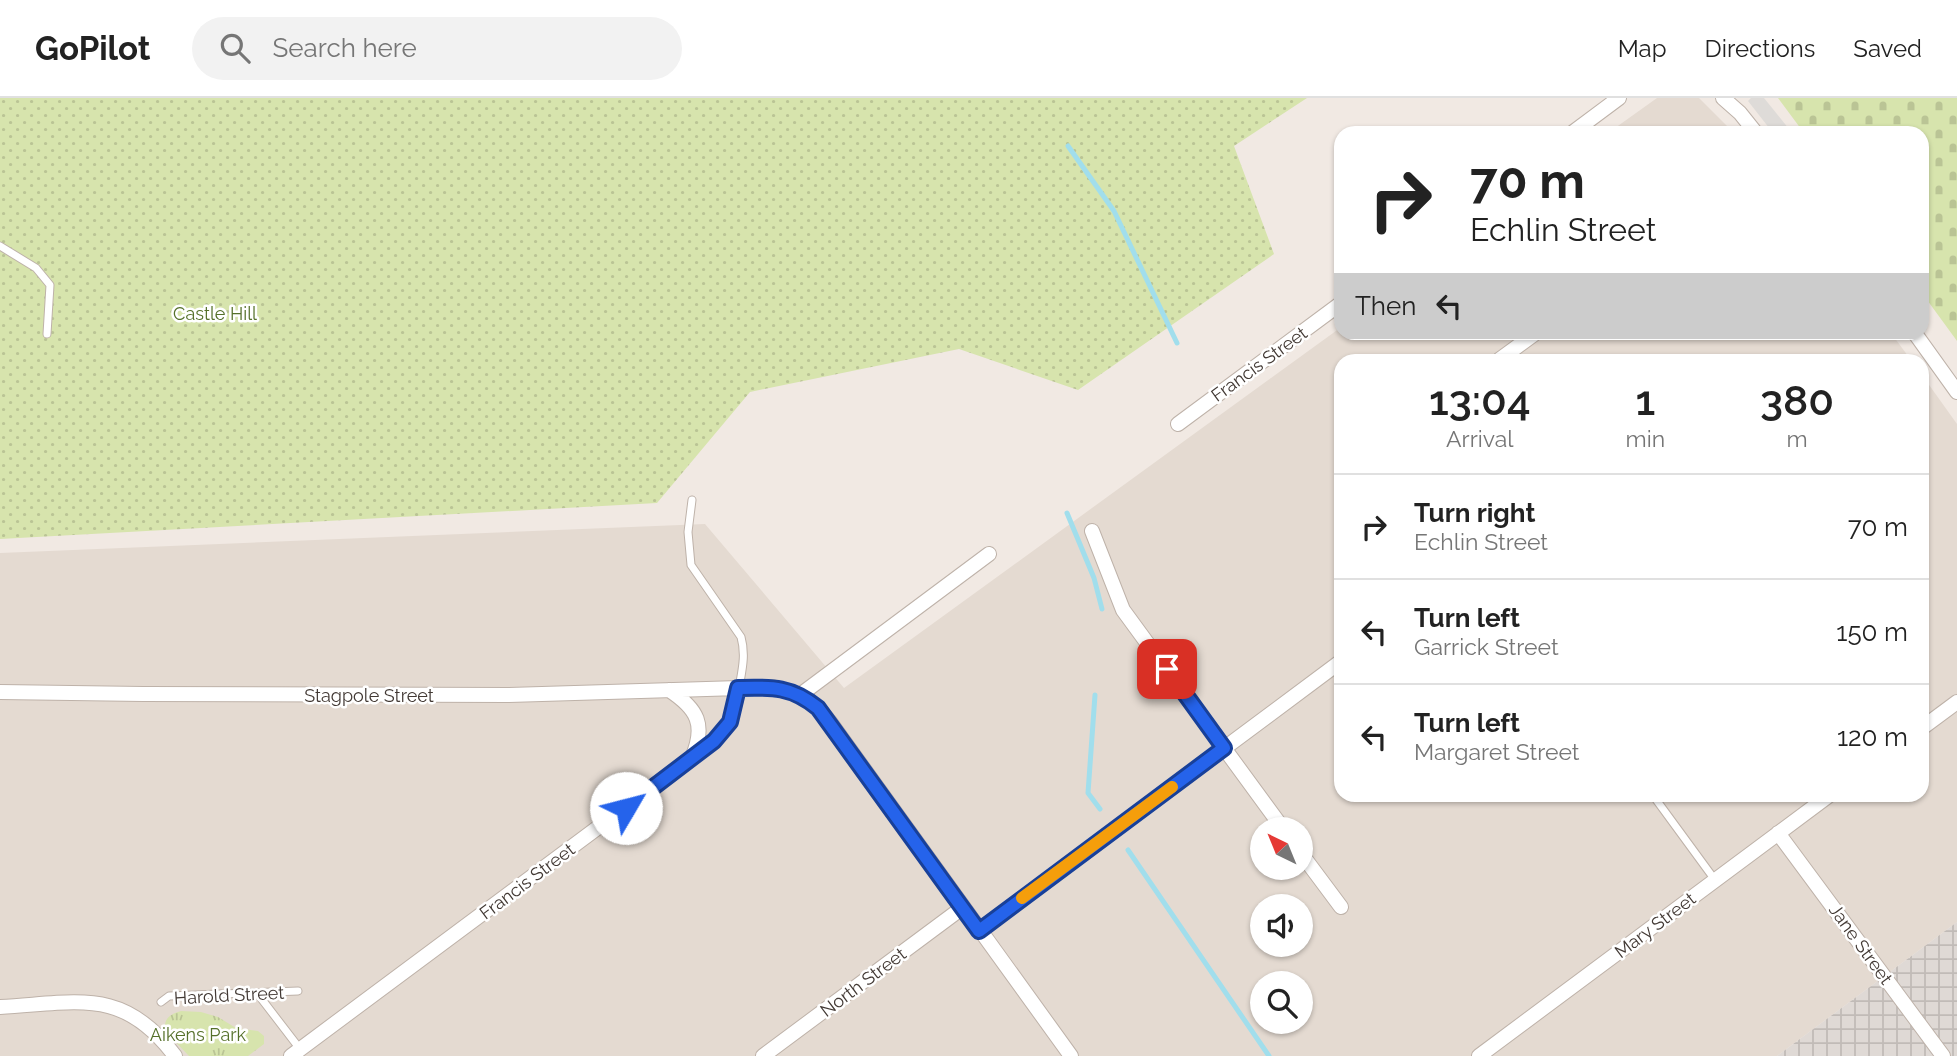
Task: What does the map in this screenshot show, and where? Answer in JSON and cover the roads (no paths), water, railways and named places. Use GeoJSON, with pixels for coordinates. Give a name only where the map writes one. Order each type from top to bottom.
{"type":"FeatureCollection","features":[{"type":"Feature","properties":{"kind":"street"},"geometry":{"type":"LineString","coordinates":[[1581,126],[1619,98]]}},
{"type":"Feature","properties":{"kind":"street"},"geometry":{"type":"LineString","coordinates":[[1723,98],[1750,126]]}},
{"type":"Feature","properties":{"kind":"street","name":"Francis Street"},"geometry":{"type":"LineString","coordinates":[[1178,424],[1334,308]]}},
{"type":"Feature","properties":{"kind":"street"},"geometry":{"type":"LineString","coordinates":[[1507,354],[1526,340]]}},
{"type":"Feature","properties":{"kind":"street"},"geometry":{"type":"LineString","coordinates":[[1929,361],[1957,392]]}},
{"type":"Feature","properties":{"kind":"street"},"geometry":{"type":"LineString","coordinates":[[1091,531],[1123,610],[1274,817]]}},
{"type":"Feature","properties":{"kind":"street"},"geometry":{"type":"LineString","coordinates":[[989,554],[800,695],[818,708],[830,722],[1071,1056]]}},
{"type":"Feature","properties":{"kind":"street"},"geometry":{"type":"LineString","coordinates":[[979,931],[1334,666]]}},
{"type":"Feature","properties":{"kind":"street","name":"Stagpole Street"},"geometry":{"type":"LineString","coordinates":[[0,692],[509,695],[772,687],[800,695]]}},
{"type":"Feature","properties":{"kind":"street","name":"Francis Street"},"geometry":{"type":"LineString","coordinates":[[296,1053],[714,741],[730,722],[738,688]]}},
{"type":"Feature","properties":{"kind":"street"},"geometry":{"type":"LineString","coordinates":[[669,690],[691,708],[700,728],[699,741],[691,759]]}},
{"type":"Feature","properties":{"kind":"street"},"geometry":{"type":"LineString","coordinates":[[1929,723],[1957,702]]}},
{"type":"Feature","properties":{"kind":"street","name":"Mary Street"},"geometry":{"type":"LineString","coordinates":[[1479,1056],[1820,802]]}},
{"type":"Feature","properties":{"kind":"street","name":"Jane Street"},"geometry":{"type":"LineString","coordinates":[[1778,833],[1943,1056]]}},
{"type":"Feature","properties":{"kind":"street"},"geometry":{"type":"LineString","coordinates":[[1313,869],[1341,907]]}},
{"type":"Feature","properties":{"kind":"street","name":"North Street"},"geometry":{"type":"LineString","coordinates":[[763,1056],[962,908]]}},
{"type":"Feature","properties":{"kind":"street"},"geometry":{"type":"LineString","coordinates":[[0,1007],[107,1004],[138,1017],[149,1025],[175,1056]]}},
{"type":"Feature","properties":{"kind":"lane"},"geometry":{"type":"LineString","coordinates":[[0,246],[36,268],[50,285],[47,334]]}},
{"type":"Feature","properties":{"kind":"lane"},"geometry":{"type":"LineString","coordinates":[[692,500],[688,532],[691,565],[741,637],[744,663],[738,688]]}},
{"type":"Feature","properties":{"kind":"lane"},"geometry":{"type":"LineString","coordinates":[[1658,802],[1715,880]]}},
{"type":"Feature","properties":{"kind":"lane","name":"Harold Street"},"geometry":{"type":"LineString","coordinates":[[161,1002],[169,996],[298,991]]}},
{"type":"Feature","properties":{"kind":"lane"},"geometry":{"type":"LineString","coordinates":[[257,993],[296,1053]]}},
{"type":"Feature","properties":{"kind":"waterway"},"geometry":{"type":"LineString","coordinates":[[1068,146],[1114,211],[1177,343]]}},
{"type":"Feature","properties":{"kind":"waterway"},"geometry":{"type":"LineString","coordinates":[[1067,513],[1094,578],[1102,609]]}},
{"type":"Feature","properties":{"kind":"waterway"},"geometry":{"type":"LineString","coordinates":[[1095,695],[1088,793],[1100,809]]}},
{"type":"Feature","properties":{"kind":"waterway"},"geometry":{"type":"LineString","coordinates":[[1128,850],[1269,1056]]}},
{"type":"Feature","properties":{"kind":"park label","name":"Castle Hill"},"geometry":{"type":"Point","coordinates":[215,313]}},
{"type":"Feature","properties":{"kind":"park label","name":"Aikens Park"},"geometry":{"type":"Point","coordinates":[198,1034]}}]}
